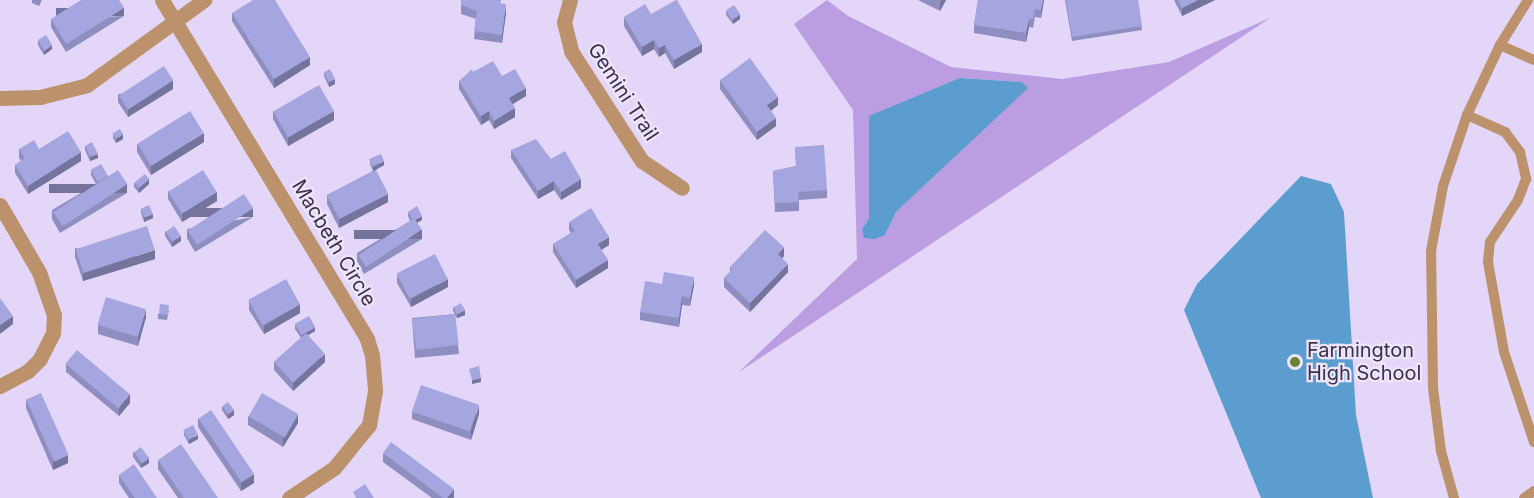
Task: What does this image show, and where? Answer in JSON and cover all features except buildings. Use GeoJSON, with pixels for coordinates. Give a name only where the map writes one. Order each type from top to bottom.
{"type":"FeatureCollection","features":[{"type":"Feature","properties":{"kind":"street","name":"Macbeth Circle"},"geometry":{"type":"LineString","coordinates":[[162,0],[367,339],[372,355],[375,391],[369,425],[334,468],[289,498]]}},
{"type":"Feature","properties":{"kind":"street"},"geometry":{"type":"LineString","coordinates":[[0,98],[40,97],[87,85],[204,0]]}},
{"type":"Feature","properties":{"kind":"street","name":"Gemini Trail"},"geometry":{"type":"LineString","coordinates":[[570,0],[564,22],[571,51],[642,161],[682,188]]}},
{"type":"Feature","properties":{"kind":"street"},"geometry":{"type":"LineString","coordinates":[[0,205],[39,272],[54,315],[53,333],[40,359],[28,371],[0,386]]}},
{"type":"Feature","properties":{"kind":"lane"},"geometry":{"type":"LineString","coordinates":[[1454,498],[1441,451],[1433,388],[1431,251],[1443,186],[1467,115],[1500,45],[1528,0]]}},
{"type":"Feature","properties":{"kind":"lane"},"geometry":{"type":"LineString","coordinates":[[1500,45],[1534,60]]}},
{"type":"Feature","properties":{"kind":"lane"},"geometry":{"type":"LineString","coordinates":[[1467,115],[1505,132],[1520,152],[1526,179],[1518,200],[1490,242],[1488,262],[1504,352],[1534,442]]}},
{"type":"Feature","properties":{"kind":"lane"},"geometry":{"type":"LineString","coordinates":[[1524,498],[1534,491]]}},
{"type":"Feature","properties":{"kind":"shaded area"},"geometry":{"type":"Polygon","coordinates":[[[827,0],[848,16],[951,67],[1062,79],[1169,62],[1270,18],[739,372],[857,259],[853,110],[794,24],[827,0]],[[960,78],[870,168],[869,218],[862,229],[885,235],[896,212],[1027,88],[1022,82],[960,78]]]}},
{"type":"Feature","properties":{"kind":"water"},"geometry":{"type":"Polygon","coordinates":[[[960,78],[1022,82],[1028,88],[896,212],[885,235],[875,239],[864,238],[862,229],[869,218],[869,116],[960,78]]]}},
{"type":"Feature","properties":{"kind":"water"},"geometry":{"type":"Polygon","coordinates":[[[1301,176],[1331,184],[1344,212],[1356,415],[1373,498],[1261,498],[1184,310],[1197,284],[1301,176]]]}},
{"type":"Feature","properties":{"kind":"place","name":"Farmington High School"},"geometry":{"type":"Point","coordinates":[1295,362]}}]}
